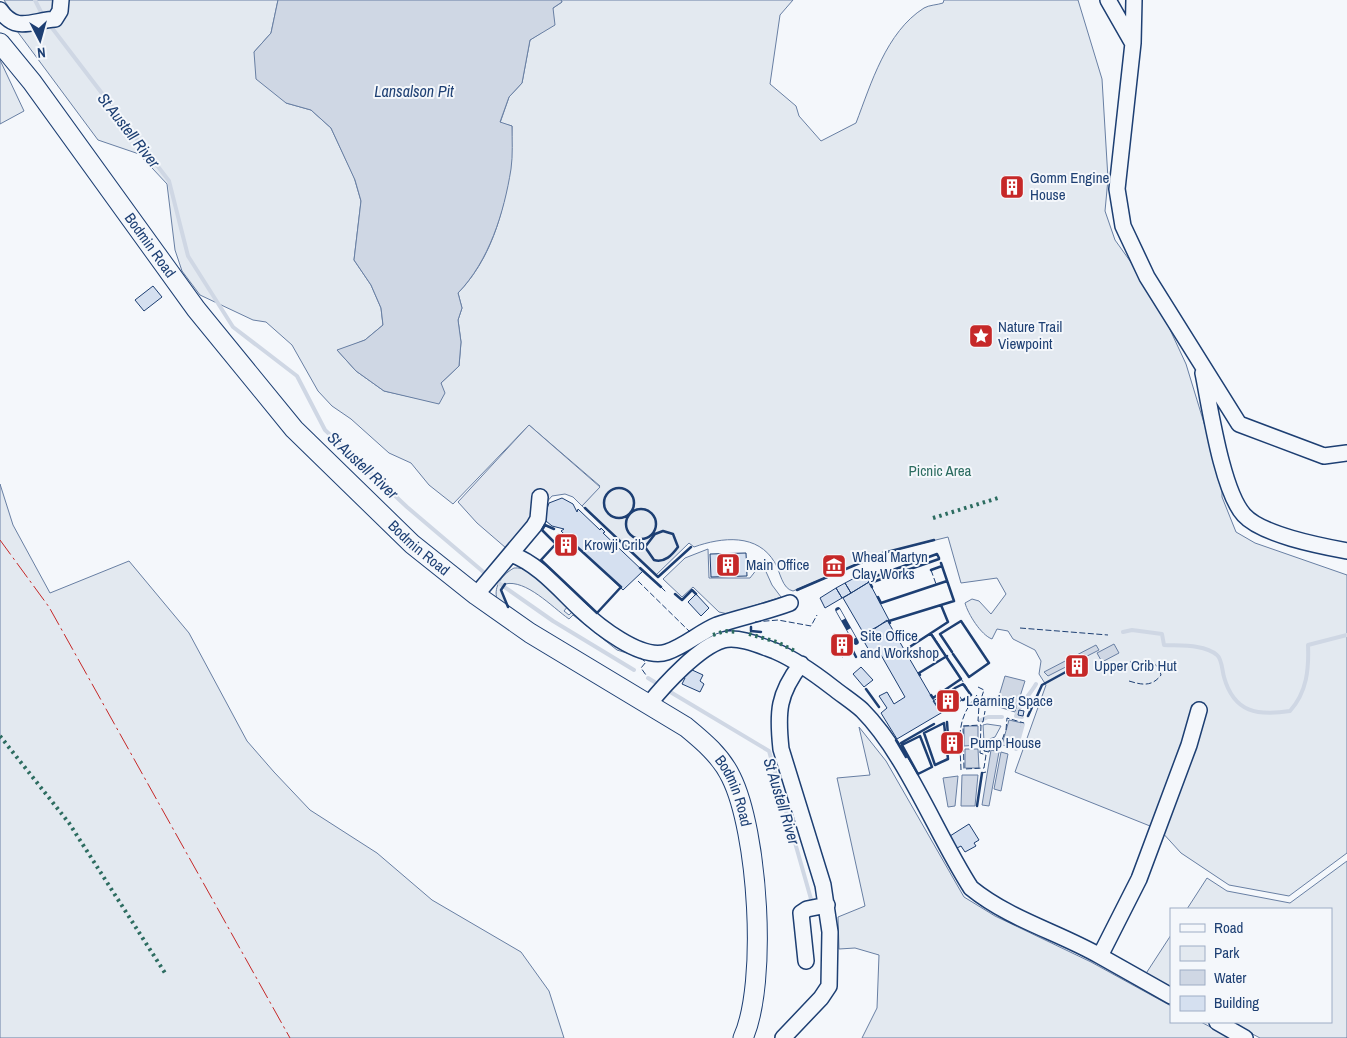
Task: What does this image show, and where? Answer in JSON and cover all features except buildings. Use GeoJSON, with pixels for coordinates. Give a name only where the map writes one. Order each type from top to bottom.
{"type":"FeatureCollection","features":[{"type":"Feature","properties":{"kind":"main road","name":"Bodmin Road"},"geometry":{"type":"LineString","coordinates":[[0,43],[37,90],[196,309],[294,429],[405,537],[558,650],[657,694],[686,727],[713,750],[731,776],[742,807],[750,849],[758,942],[754,1006],[743,1038]]}},
{"type":"Feature","properties":{"kind":"lane"},"geometry":{"type":"LineString","coordinates":[[0,10],[7,20],[13,24],[20,25],[53,19],[60,11],[61,0]]}},
{"type":"Feature","properties":{"kind":"lane"},"geometry":{"type":"LineString","coordinates":[[1108,0],[1132,43]]}},
{"type":"Feature","properties":{"kind":"lane"},"geometry":{"type":"LineString","coordinates":[[1134,0],[1132,43],[1117,189],[1123,226],[1147,277],[1239,424],[1324,456],[1347,453]]}},
{"type":"Feature","properties":{"kind":"lane"},"geometry":{"type":"LineString","coordinates":[[1200,362],[1226,481],[1243,515],[1262,528],[1315,545],[1347,551]]}},
{"type":"Feature","properties":{"kind":"lane"},"geometry":{"type":"LineString","coordinates":[[480,591],[538,519],[540,496]]}},
{"type":"Feature","properties":{"kind":"lane"},"geometry":{"type":"LineString","coordinates":[[511,554],[522,558],[538,569],[585,613],[617,637],[644,652],[656,655],[668,652],[716,626],[790,603]]}},
{"type":"Feature","properties":{"kind":"lane"},"geometry":{"type":"LineString","coordinates":[[657,694],[698,655],[723,640],[740,640],[767,648],[802,664],[861,710],[872,722],[899,761],[971,888],[987,901],[1006,912],[1100,956],[1170,995]]}},
{"type":"Feature","properties":{"kind":"lane"},"geometry":{"type":"LineString","coordinates":[[783,1038],[821,998],[829,986],[830,932],[827,905],[823,885],[781,749],[779,733],[779,709],[782,693],[802,664]]}},
{"type":"Feature","properties":{"kind":"lane"},"geometry":{"type":"LineString","coordinates":[[1100,956],[1139,879],[1190,745],[1199,710]]}},
{"type":"Feature","properties":{"kind":"lane"},"geometry":{"type":"LineString","coordinates":[[806,961],[801,913],[807,909],[827,905]]}},
{"type":"Feature","properties":{"kind":"lane"},"geometry":{"type":"LineString","coordinates":[[1219,1023],[1245,1038]]}},
{"type":"Feature","properties":{"kind":"green space","name":"Picnic Area"},"geometry":{"type":"Polygon","coordinates":[[[4,0],[278,0],[271,33],[254,52],[286,103],[311,110],[331,128],[354,177],[361,201],[354,260],[371,285],[381,308],[383,325],[365,340],[338,351],[356,371],[384,391],[439,403],[441,383],[459,366],[461,342],[458,320],[462,308],[458,293],[484,257],[493,237],[506,193],[512,126],[500,123],[509,97],[522,83],[530,40],[541,33],[553,8],[562,2],[561,0],[793,0],[780,15],[770,84],[796,106],[799,116],[821,141],[856,123],[881,60],[899,31],[924,8],[943,3],[944,0],[1078,0],[1102,79],[1108,179],[1105,211],[1115,240],[1153,293],[1186,364],[1204,423],[1222,471],[1222,497],[1236,532],[1255,543],[1347,575],[1347,853],[1289,896],[1229,885],[1181,853],[1160,830],[1015,772],[1046,685],[1039,674],[1041,661],[1035,650],[1013,639],[1008,631],[997,629],[992,639],[975,624],[965,603],[972,599],[979,601],[991,614],[1006,594],[997,578],[961,583],[948,537],[883,553],[793,591],[786,587],[775,563],[768,553],[759,546],[739,540],[716,541],[694,547],[689,543],[656,575],[582,506],[600,486],[529,425],[453,504],[429,485],[411,463],[389,453],[351,419],[332,406],[318,391],[292,345],[266,322],[253,320],[200,295],[182,271],[175,250],[167,184],[139,154],[98,140],[17,31],[20,24],[4,0]]]}},
{"type":"Feature","properties":{"kind":"green space"},"geometry":{"type":"Polygon","coordinates":[[[0,60],[24,111],[0,124],[0,60]]]}},
{"type":"Feature","properties":{"kind":"green space"},"geometry":{"type":"Polygon","coordinates":[[[0,484],[13,525],[50,593],[129,561],[189,633],[247,741],[274,772],[310,810],[377,853],[432,900],[521,952],[549,991],[564,1038],[0,1038],[0,484]]]}},
{"type":"Feature","properties":{"kind":"green space"},"geometry":{"type":"Polygon","coordinates":[[[708,549],[709,578],[750,578],[763,565],[772,585],[781,597],[728,614],[719,612],[693,587],[682,597],[663,579],[685,558],[708,549]]]}},
{"type":"Feature","properties":{"kind":"green space"},"geometry":{"type":"Polygon","coordinates":[[[514,568],[529,571],[543,581],[568,606],[564,611],[569,615],[573,611],[618,648],[652,661],[617,650],[573,615],[569,619],[539,595],[521,586],[505,584],[501,590],[508,607],[497,599],[496,590],[503,577],[514,568]]]}},
{"type":"Feature","properties":{"kind":"green space"},"geometry":{"type":"Polygon","coordinates":[[[983,725],[1001,726],[995,737],[984,741],[983,725]]]}},
{"type":"Feature","properties":{"kind":"green space"},"geometry":{"type":"Polygon","coordinates":[[[859,727],[886,761],[964,897],[995,916],[1091,962],[1170,1005],[1170,1023],[1203,1023],[1231,1038],[862,1038],[877,1008],[879,955],[855,948],[839,949],[838,917],[865,906],[837,778],[870,775],[859,727]]]}},
{"type":"Feature","properties":{"kind":"green space"},"geometry":{"type":"Polygon","coordinates":[[[1347,861],[1347,1038],[1260,1038],[1232,1023],[1332,1023],[1332,908],[1188,908],[1207,878],[1227,891],[1290,903],[1347,861]]]}},
{"type":"Feature","properties":{"kind":"green space"},"geometry":{"type":"Polygon","coordinates":[[[1170,937],[1170,988],[1145,975],[1170,937]]]}},
{"type":"Feature","properties":{"kind":"shaded area"},"geometry":{"type":"Polygon","coordinates":[[[529,425],[600,487],[582,506],[573,497],[565,494],[552,496],[506,548],[477,523],[458,502],[529,425]]]}},
{"type":"Feature","properties":{"kind":"water","name":"Lansalson Pit"},"geometry":{"type":"Polygon","coordinates":[[[278,0],[561,0],[562,2],[553,8],[555,25],[530,40],[522,83],[509,97],[500,122],[512,126],[512,158],[508,186],[494,236],[487,251],[469,280],[458,293],[462,308],[458,320],[461,342],[459,366],[441,383],[445,393],[439,404],[384,391],[356,371],[337,350],[365,340],[383,325],[381,308],[371,285],[354,260],[361,201],[355,180],[331,128],[311,110],[286,103],[256,79],[254,52],[271,33],[278,0]]]}},
{"type":"Feature","properties":{"kind":"water"},"geometry":{"type":"Polygon","coordinates":[[[1114,644],[1119,653],[1102,662],[1097,653],[1114,644]]]}},
{"type":"Feature","properties":{"kind":"water"},"geometry":{"type":"Polygon","coordinates":[[[1096,645],[1099,650],[1048,676],[1044,672],[1096,645]]]}},
{"type":"Feature","properties":{"kind":"water"},"geometry":{"type":"Polygon","coordinates":[[[1005,676],[1025,681],[1015,712],[996,706],[1005,676]]]}},
{"type":"Feature","properties":{"kind":"water"},"geometry":{"type":"Polygon","coordinates":[[[1009,720],[1022,723],[1016,748],[1002,745],[1009,720]]]}},
{"type":"Feature","properties":{"kind":"water"},"geometry":{"type":"Polygon","coordinates":[[[964,726],[978,726],[978,745],[964,746],[964,726]]]}},
{"type":"Feature","properties":{"kind":"water"},"geometry":{"type":"Polygon","coordinates":[[[965,749],[978,749],[979,768],[965,768],[965,749]]]}},
{"type":"Feature","properties":{"kind":"water"},"geometry":{"type":"Polygon","coordinates":[[[991,750],[999,752],[989,806],[982,805],[991,750]]]}},
{"type":"Feature","properties":{"kind":"water"},"geometry":{"type":"Polygon","coordinates":[[[1001,752],[1008,754],[1001,791],[994,789],[1001,752]]]}},
{"type":"Feature","properties":{"kind":"water"},"geometry":{"type":"Polygon","coordinates":[[[962,775],[978,775],[975,806],[961,806],[962,775]]]}},
{"type":"Feature","properties":{"kind":"water"},"geometry":{"type":"Polygon","coordinates":[[[958,776],[955,806],[948,807],[943,778],[958,776]]]}},
{"type":"Feature","properties":{"kind":"waterway","name":"St Austell River"},"geometry":{"type":"LineString","coordinates":[[35,0],[43,16]]}},
{"type":"Feature","properties":{"kind":"waterway","name":"St Austell River"},"geometry":{"type":"LineString","coordinates":[[49,24],[169,181],[188,256],[233,327],[297,376],[325,430],[407,507],[487,575]]}},
{"type":"Feature","properties":{"kind":"waterway","name":"St Austell River"},"geometry":{"type":"LineString","coordinates":[[493,579],[553,621],[634,670]]}},
{"type":"Feature","properties":{"kind":"waterway"},"geometry":{"type":"LineString","coordinates":[[1123,632],[1132,630],[1162,634],[1164,645],[1192,646],[1212,651],[1220,659],[1228,689],[1234,698],[1241,705],[1249,709],[1268,713],[1290,711],[1296,704],[1306,680],[1308,645],[1347,635]]}},
{"type":"Feature","properties":{"kind":"waterway","name":"St Austell River"},"geometry":{"type":"LineString","coordinates":[[648,678],[661,686]]}},
{"type":"Feature","properties":{"kind":"waterway"},"geometry":{"type":"LineString","coordinates":[[1022,717],[1016,716],[1017,712],[1036,684]]}},
{"type":"Feature","properties":{"kind":"waterway","name":"St Austell River"},"geometry":{"type":"LineString","coordinates":[[667,690],[769,751],[811,899]]}},
{"type":"Feature","properties":{"kind":"waterway"},"geometry":{"type":"LineString","coordinates":[[981,720],[988,717],[1002,717]]}},
{"type":"Feature","properties":{"kind":"waterway"},"geometry":{"type":"LineString","coordinates":[[1016,749],[1023,724]]}},
{"type":"Feature","properties":{"kind":"railway"},"geometry":{"type":"LineString","coordinates":[[838,610],[856,642]]}},
{"type":"Feature","properties":{"kind":"hedge"},"geometry":{"type":"LineString","coordinates":[[933,518],[998,498]]}},
{"type":"Feature","properties":{"kind":"hedge"},"geometry":{"type":"LineString","coordinates":[[713,635],[725,631],[737,632]]}},
{"type":"Feature","properties":{"kind":"hedge"},"geometry":{"type":"LineString","coordinates":[[749,634],[777,642],[797,652]]}},
{"type":"Feature","properties":{"kind":"hedge"},"geometry":{"type":"LineString","coordinates":[[0,736],[69,823],[165,973]]}},
{"type":"Feature","properties":{"kind":"fence"},"geometry":{"type":"LineString","coordinates":[[931,570],[936,584]]}},
{"type":"Feature","properties":{"kind":"fence"},"geometry":{"type":"LineString","coordinates":[[638,581],[690,632]]}},
{"type":"Feature","properties":{"kind":"fence"},"geometry":{"type":"LineString","coordinates":[[661,587],[666,592]]}},
{"type":"Feature","properties":{"kind":"fence"},"geometry":{"type":"LineString","coordinates":[[755,622],[778,620],[811,626],[817,615]]}},
{"type":"Feature","properties":{"kind":"fence"},"geometry":{"type":"LineString","coordinates":[[1020,628],[1108,635]]}},
{"type":"Feature","properties":{"kind":"fence"},"geometry":{"type":"LineString","coordinates":[[932,634],[967,688]]}},
{"type":"Feature","properties":{"kind":"fence"},"geometry":{"type":"LineString","coordinates":[[640,658],[646,662],[641,668],[646,675]]}},
{"type":"Feature","properties":{"kind":"fence"},"geometry":{"type":"LineString","coordinates":[[1129,681],[1146,684],[1154,682],[1161,675],[1159,668],[1152,662],[1130,662]]}},
{"type":"Feature","properties":{"kind":"fence"},"geometry":{"type":"LineString","coordinates":[[978,687],[984,690],[979,705],[978,721],[983,722],[985,711]]}},
{"type":"Feature","properties":{"kind":"fence"},"geometry":{"type":"LineString","coordinates":[[961,770],[960,730],[965,713],[977,695]]}},
{"type":"Feature","properties":{"kind":"fence"},"geometry":{"type":"LineString","coordinates":[[1006,730],[1007,718],[1024,723]]}},
{"type":"Feature","properties":{"kind":"fence"},"geometry":{"type":"LineString","coordinates":[[981,725],[980,753],[986,755],[984,768],[964,769],[963,726],[981,725]]}},
{"type":"Feature","properties":{"kind":"fence"},"geometry":{"type":"LineString","coordinates":[[998,738],[997,745],[1000,746],[1005,732]]}},
{"type":"Feature","properties":{"kind":"fence"},"geometry":{"type":"LineString","coordinates":[[982,773],[986,772]]}},
{"type":"Feature","properties":{"kind":"wall"},"geometry":{"type":"LineString","coordinates":[[619,488],[630,492],[634,503],[630,514],[619,518],[608,514],[604,503],[608,492],[619,488]]}},
{"type":"Feature","properties":{"kind":"wall"},"geometry":{"type":"LineString","coordinates":[[585,508],[658,577],[691,547]]}},
{"type":"Feature","properties":{"kind":"wall"},"geometry":{"type":"LineString","coordinates":[[641,509],[652,513],[656,524],[652,535],[641,539],[630,535],[626,524],[630,513],[641,509]]}},
{"type":"Feature","properties":{"kind":"wall"},"geometry":{"type":"LineString","coordinates":[[554,529],[545,525],[542,530],[556,544]]}},
{"type":"Feature","properties":{"kind":"wall"},"geometry":{"type":"LineString","coordinates":[[663,531],[673,534],[678,547],[671,555],[658,561],[654,560],[645,547],[655,534],[663,531]]}},
{"type":"Feature","properties":{"kind":"wall"},"geometry":{"type":"LineString","coordinates":[[564,535],[621,587],[597,613],[541,560],[564,535]]}},
{"type":"Feature","properties":{"kind":"wall"},"geometry":{"type":"LineString","coordinates":[[797,590],[883,553],[934,540]]}},
{"type":"Feature","properties":{"kind":"wall"},"geometry":{"type":"LineString","coordinates":[[868,579],[937,554],[939,558]]}},
{"type":"Feature","properties":{"kind":"wall"},"geometry":{"type":"LineString","coordinates":[[872,587],[870,583],[939,559]]}},
{"type":"Feature","properties":{"kind":"wall"},"geometry":{"type":"LineString","coordinates":[[890,623],[889,621],[954,601],[941,563]]}},
{"type":"Feature","properties":{"kind":"wall"},"geometry":{"type":"LineString","coordinates":[[931,570],[942,566]]}},
{"type":"Feature","properties":{"kind":"wall"},"geometry":{"type":"LineString","coordinates":[[640,568],[661,587]]}},
{"type":"Feature","properties":{"kind":"wall"},"geometry":{"type":"LineString","coordinates":[[878,597],[881,603],[947,581]]}},
{"type":"Feature","properties":{"kind":"wall"},"geometry":{"type":"LineString","coordinates":[[505,584],[501,590],[508,607]]}},
{"type":"Feature","properties":{"kind":"wall"},"geometry":{"type":"LineString","coordinates":[[675,594],[682,600],[692,590],[696,594]]}},
{"type":"Feature","properties":{"kind":"wall"},"geometry":{"type":"LineString","coordinates":[[906,652],[905,650],[948,622],[941,605]]}},
{"type":"Feature","properties":{"kind":"wall"},"geometry":{"type":"LineString","coordinates":[[952,652],[940,634],[961,621],[989,663],[969,677],[953,654]]}},
{"type":"Feature","properties":{"kind":"wall"},"geometry":{"type":"LineString","coordinates":[[751,627],[751,631],[761,632]]}},
{"type":"Feature","properties":{"kind":"wall"},"geometry":{"type":"LineString","coordinates":[[931,634],[961,679],[933,698],[931,695]]}},
{"type":"Feature","properties":{"kind":"wall"},"geometry":{"type":"LineString","coordinates":[[853,651],[856,657]]}},
{"type":"Feature","properties":{"kind":"wall"},"geometry":{"type":"LineString","coordinates":[[920,675],[919,673],[947,656]]}},
{"type":"Feature","properties":{"kind":"wall"},"geometry":{"type":"LineString","coordinates":[[1028,716],[1042,685],[1073,668]]}},
{"type":"Feature","properties":{"kind":"wall"},"geometry":{"type":"LineString","coordinates":[[955,688],[963,684],[971,695],[963,700]]}},
{"type":"Feature","properties":{"kind":"wall"},"geometry":{"type":"LineString","coordinates":[[866,689],[879,707]]}},
{"type":"Feature","properties":{"kind":"wall"},"geometry":{"type":"LineString","coordinates":[[947,722],[948,736]]}},
{"type":"Feature","properties":{"kind":"wall"},"geometry":{"type":"LineString","coordinates":[[944,723],[948,759],[935,765],[924,733],[944,723]]}},
{"type":"Feature","properties":{"kind":"wall"},"geometry":{"type":"LineString","coordinates":[[901,743],[934,724]]}},
{"type":"Feature","properties":{"kind":"wall"},"geometry":{"type":"LineString","coordinates":[[920,736],[932,767],[918,774],[902,745],[920,736]]}},
{"type":"Feature","properties":{"kind":"wall"},"geometry":{"type":"LineString","coordinates":[[896,740],[906,757]]}},
{"type":"Feature","properties":{"kind":"wall"},"geometry":{"type":"LineString","coordinates":[[977,806],[982,773]]}},
{"type":"Feature","properties":{"kind":"power"},"geometry":{"type":"LineString","coordinates":[[0,540],[49,607],[290,1038]]}},
{"type":"Feature","properties":{"kind":"place","name":"Gomm Engine House"},"geometry":{"type":"Point","coordinates":[1012,187]}},
{"type":"Feature","properties":{"kind":"place","name":"Nature Trail Viewpoint"},"geometry":{"type":"Point","coordinates":[981,336]}},
{"type":"Feature","properties":{"kind":"place","name":"Krowji Crib"},"geometry":{"type":"Point","coordinates":[566,545]}},
{"type":"Feature","properties":{"kind":"place","name":"Main Office"},"geometry":{"type":"Point","coordinates":[728,565]}},
{"type":"Feature","properties":{"kind":"place","name":"Wheal Martyn Clay Works"},"geometry":{"type":"Point","coordinates":[834,566]}},
{"type":"Feature","properties":{"kind":"place","name":"Site Office and Workshop"},"geometry":{"type":"Point","coordinates":[842,645]}},
{"type":"Feature","properties":{"kind":"place","name":"Upper Crib Hut"},"geometry":{"type":"Point","coordinates":[1077,666]}},
{"type":"Feature","properties":{"kind":"place","name":"Learning Space"},"geometry":{"type":"Point","coordinates":[948,701]}},
{"type":"Feature","properties":{"kind":"place","name":"Pump House"},"geometry":{"type":"Point","coordinates":[952,743]}}]}
